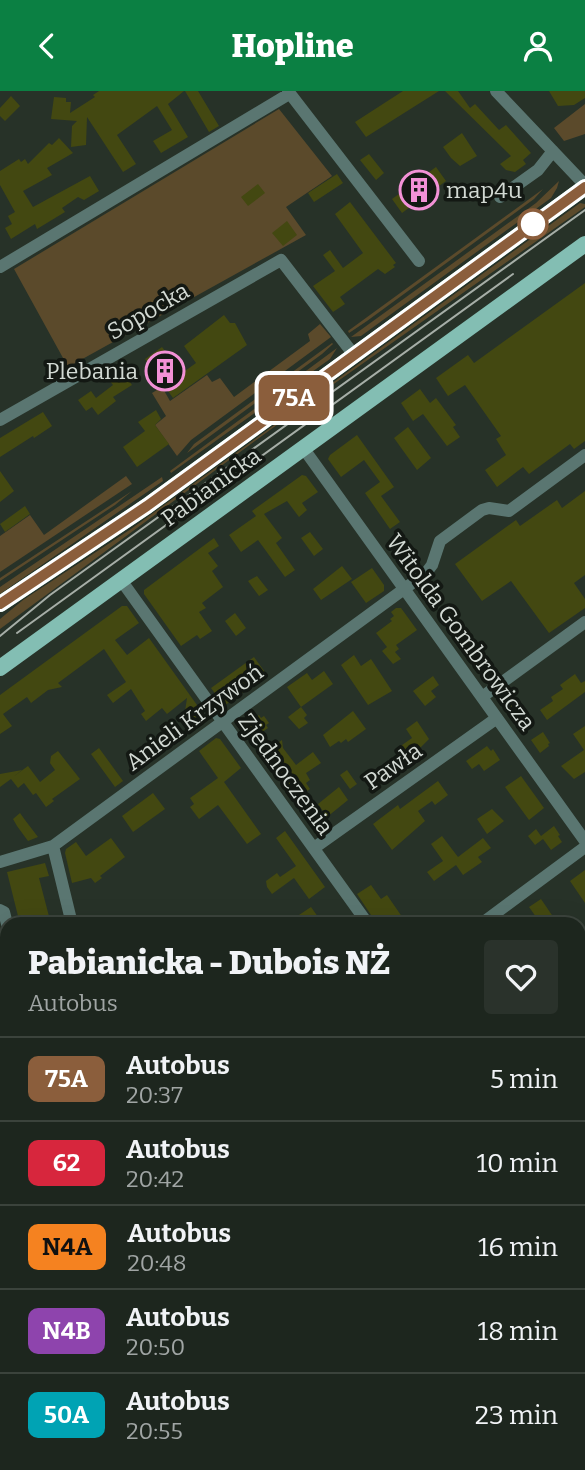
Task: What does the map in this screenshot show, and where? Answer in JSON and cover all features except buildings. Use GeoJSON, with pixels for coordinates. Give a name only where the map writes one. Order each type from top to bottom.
{"type":"FeatureCollection","features":[{"type":"Feature","properties":{"kind":"main road","name":"Pabianicka"},"geometry":{"type":"LineString","coordinates":[[0,604],[147,506],[585,186]]}},
{"type":"Feature","properties":{"kind":"main road","name":"Pabianicka"},"geometry":{"type":"LineString","coordinates":[[0,668],[585,244]]}},
{"type":"Feature","properties":{"kind":"street"},"geometry":{"type":"LineString","coordinates":[[496,91],[585,186]]}},
{"type":"Feature","properties":{"kind":"street"},"geometry":{"type":"LineString","coordinates":[[0,267],[288,92],[419,261]]}},
{"type":"Feature","properties":{"kind":"street"},"geometry":{"type":"LineString","coordinates":[[500,197],[538,170],[553,152]]}},
{"type":"Feature","properties":{"kind":"street","name":"Sopocka"},"geometry":{"type":"LineString","coordinates":[[0,421],[281,260],[354,355]]}},
{"type":"Feature","properties":{"kind":"street","name":"Witolda Gombrowicza"},"geometry":{"type":"LineString","coordinates":[[304,449],[497,718],[581,825],[585,841]]}},
{"type":"Feature","properties":{"kind":"street","name":"Anieli Krzywoń"},"geometry":{"type":"LineString","coordinates":[[0,862],[53,846],[426,573],[432,565],[440,541],[482,510],[489,508],[509,511],[585,455]]}},
{"type":"Feature","properties":{"kind":"street","name":"Zjednoczenia"},"geometry":{"type":"LineString","coordinates":[[121,580],[361,917]]}},
{"type":"Feature","properties":{"kind":"street"},"geometry":{"type":"LineString","coordinates":[[482,697],[585,622]]}},
{"type":"Feature","properties":{"kind":"street","name":"Pawła"},"geometry":{"type":"LineString","coordinates":[[314,848],[497,718]]}},
{"type":"Feature","properties":{"kind":"street"},"geometry":{"type":"LineString","coordinates":[[53,846],[70,917]]}},
{"type":"Feature","properties":{"kind":"street"},"geometry":{"type":"LineString","coordinates":[[491,917],[585,848]]}},
{"type":"Feature","properties":{"kind":"shaded area"},"geometry":{"type":"Polygon","coordinates":[[[585,104],[585,134],[564,141],[554,128],[585,104]]]}},
{"type":"Feature","properties":{"kind":"shaded area"},"geometry":{"type":"Polygon","coordinates":[[[279,109],[332,176],[286,207],[306,235],[68,367],[14,269],[279,109]]]}},
{"type":"Feature","properties":{"kind":"shaded area"},"geometry":{"type":"Polygon","coordinates":[[[559,181],[551,198],[361,336],[351,337],[536,203],[559,181]]]}},
{"type":"Feature","properties":{"kind":"shaded area"},"geometry":{"type":"Polygon","coordinates":[[[543,189],[534,199],[349,333],[348,331],[543,189]]]}},
{"type":"Feature","properties":{"kind":"shaded area"},"geometry":{"type":"Polygon","coordinates":[[[580,203],[585,204],[585,207],[304,405],[0,629],[0,619],[23,600],[131,529],[580,203]]]}},
{"type":"Feature","properties":{"kind":"shaded area"},"geometry":{"type":"Polygon","coordinates":[[[320,324],[331,337],[191,440],[177,456],[155,425],[166,416],[152,393],[162,387],[170,401],[207,375],[212,382],[220,378],[234,397],[310,341],[308,334],[320,324]]]}},
{"type":"Feature","properties":{"kind":"shaded area"},"geometry":{"type":"Polygon","coordinates":[[[332,343],[322,354],[187,453],[194,444],[332,343]]]}},
{"type":"Feature","properties":{"kind":"shaded area"},"geometry":{"type":"Polygon","coordinates":[[[337,348],[330,359],[171,473],[170,471],[337,348]]]}},
{"type":"Feature","properties":{"kind":"shaded area"},"geometry":{"type":"Polygon","coordinates":[[[126,476],[132,484],[0,572],[0,536],[30,515],[44,535],[126,476]]]}},
{"type":"Feature","properties":{"kind":"shaded area"},"geometry":{"type":"Polygon","coordinates":[[[162,477],[163,481],[0,594],[0,587],[162,477]]]}},
{"type":"Feature","properties":{"kind":"shaded area"},"geometry":{"type":"Polygon","coordinates":[[[132,491],[115,505],[0,581],[0,578],[132,491]]]}},
{"type":"Feature","properties":{"kind":"tram line"},"geometry":{"type":"LineString","coordinates":[[0,636],[50,595],[585,210]]}},
{"type":"Feature","properties":{"kind":"tram line"},"geometry":{"type":"LineString","coordinates":[[17,633],[513,274]]}},
{"type":"Feature","properties":{"kind":"bus line","name":"75A"},"geometry":{"type":"LineString","coordinates":[[0,604],[147,506],[585,187]]}},
{"type":"Feature","properties":{"kind":"place","name":"map4u"},"geometry":{"type":"Point","coordinates":[419,190]}},
{"type":"Feature","properties":{"kind":"place","name":"Plebania"},"geometry":{"type":"Point","coordinates":[165,371]}}]}
